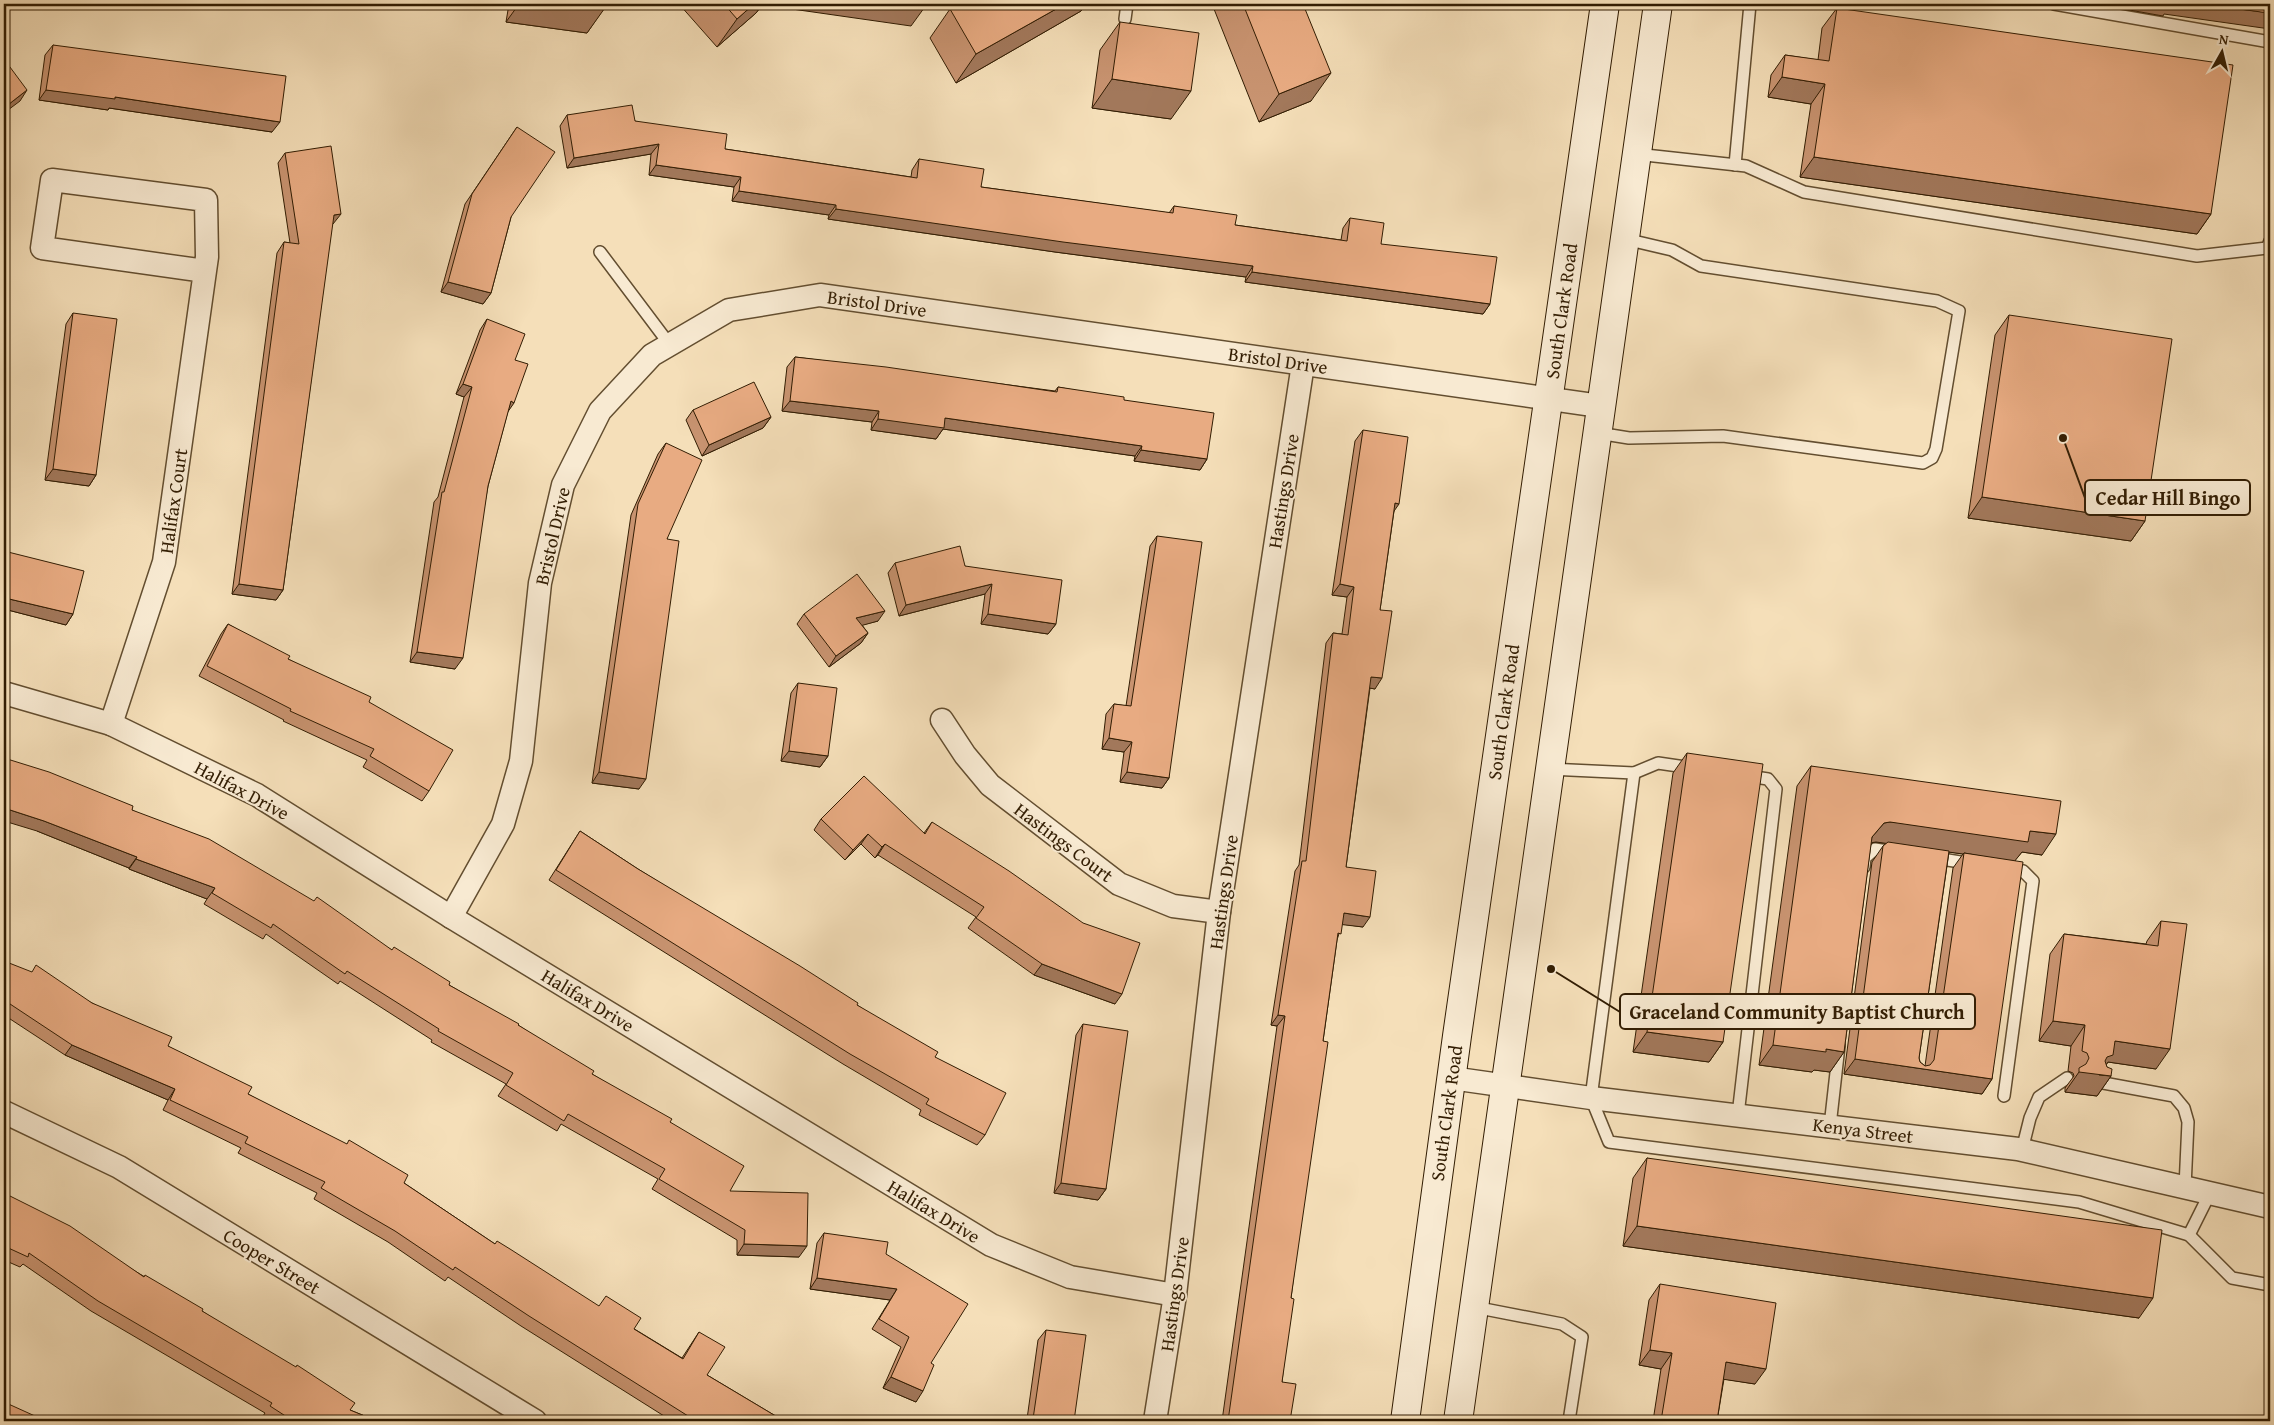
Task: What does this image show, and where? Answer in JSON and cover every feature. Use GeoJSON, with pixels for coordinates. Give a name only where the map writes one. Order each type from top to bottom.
{"type":"FeatureCollection","features":[{"type":"Feature","properties":{"kind":"main road","name":"South Clark Road"},"geometry":{"type":"LineString","coordinates":[[1405,1421],[1451,1078],[1605,4]]}},
{"type":"Feature","properties":{"kind":"main road"},"geometry":{"type":"LineString","coordinates":[[1458,1421],[1623,239],[1658,4]]}},
{"type":"Feature","properties":{"kind":"street","name":"Halifax Court"},"geometry":{"type":"LineString","coordinates":[[111,724],[164,562],[207,257],[206,200],[52,180],[42,248],[205,271]]}},
{"type":"Feature","properties":{"kind":"street","name":"Bristol Drive"},"geometry":{"type":"LineString","coordinates":[[451,917],[503,824],[521,761],[540,583],[563,485],[600,410],[652,355],[729,310],[820,295],[1600,406]]}},
{"type":"Feature","properties":{"kind":"street","name":"Hastings Drive"},"geometry":{"type":"LineString","coordinates":[[1155,1421],[1175,1295],[1219,912],[1303,364]]}},
{"type":"Feature","properties":{"kind":"street","name":"Halifax Drive"},"geometry":{"type":"LineString","coordinates":[[4,693],[111,724],[256,795],[451,917],[991,1245],[1070,1277],[1175,1295]]}},
{"type":"Feature","properties":{"kind":"street","name":"Hastings Court"},"geometry":{"type":"LineString","coordinates":[[942,720],[964,755],[990,785],[1119,884],[1172,906],[1219,912]]}},
{"type":"Feature","properties":{"kind":"street","name":"Kenya Street"},"geometry":{"type":"LineString","coordinates":[[1451,1078],[1591,1098],[2022,1150],[2270,1207]]}},
{"type":"Feature","properties":{"kind":"street","name":"Cooper Street"},"geometry":{"type":"LineString","coordinates":[[4,1112],[119,1167],[535,1421]]}},
{"type":"Feature","properties":{"kind":"lane"},"geometry":{"type":"LineString","coordinates":[[1125,19],[1128,4]]}},
{"type":"Feature","properties":{"kind":"lane"},"geometry":{"type":"LineString","coordinates":[[1735,165],[1750,4]]}},
{"type":"Feature","properties":{"kind":"lane"},"geometry":{"type":"LineString","coordinates":[[2054,4],[2270,42]]}},
{"type":"Feature","properties":{"kind":"lane"},"geometry":{"type":"LineString","coordinates":[[1636,154],[1746,166],[1804,192],[2197,256],[2267,248],[2270,241]]}},
{"type":"Feature","properties":{"kind":"lane"},"geometry":{"type":"LineString","coordinates":[[1596,433],[1630,438],[1723,436],[1923,463],[1932,458],[1936,449],[1959,311],[1937,301],[1701,266],[1672,250],[1623,239]]}},
{"type":"Feature","properties":{"kind":"lane"},"geometry":{"type":"LineString","coordinates":[[600,252],[670,345]]}},
{"type":"Feature","properties":{"kind":"lane"},"geometry":{"type":"LineString","coordinates":[[1549,769],[1634,773],[1658,763],[1704,770]]}},
{"type":"Feature","properties":{"kind":"lane"},"geometry":{"type":"LineString","coordinates":[[1634,773],[1591,1098],[1609,1142],[2080,1202],[2189,1235],[2232,1278],[2270,1285]]}},
{"type":"Feature","properties":{"kind":"lane"},"geometry":{"type":"LineString","coordinates":[[1738,1116],[1776,789],[1768,779],[1740,775]]}},
{"type":"Feature","properties":{"kind":"lane"},"geometry":{"type":"LineString","coordinates":[[1862,877],[1865,858],[1875,849],[1902,853]]}},
{"type":"Feature","properties":{"kind":"lane"},"geometry":{"type":"LineString","coordinates":[[1920,856],[1946,865],[1990,866],[2023,870],[2033,881],[2004,1096]]}},
{"type":"Feature","properties":{"kind":"lane"},"geometry":{"type":"LineString","coordinates":[[1830,1126],[1841,1033]]}},
{"type":"Feature","properties":{"kind":"lane"},"geometry":{"type":"LineString","coordinates":[[2022,1150],[2030,1118],[2039,1098],[2067,1078]]}},
{"type":"Feature","properties":{"kind":"lane"},"geometry":{"type":"LineString","coordinates":[[2098,1082],[2174,1096],[2184,1108],[2188,1122],[2185,1187]]}},
{"type":"Feature","properties":{"kind":"lane"},"geometry":{"type":"LineString","coordinates":[[2189,1235],[2210,1192]]}},
{"type":"Feature","properties":{"kind":"lane"},"geometry":{"type":"LineString","coordinates":[[1474,1306],[1562,1324],[1582,1337],[1569,1421]]}},
{"type":"Feature","properties":{"kind":"building"},"geometry":{"type":"Polygon","coordinates":[[[724,4],[754,4],[737,19],[724,4]]]}},
{"type":"Feature","properties":{"kind":"building"},"geometry":{"type":"Polygon","coordinates":[[[960,4],[1065,4],[976,54],[950,9],[960,4]]]}},
{"type":"Feature","properties":{"kind":"building"},"geometry":{"type":"Polygon","coordinates":[[[1243,4],[1303,4],[1331,73],[1279,94],[1243,4]]]}},
{"type":"Feature","properties":{"kind":"building"},"geometry":{"type":"Polygon","coordinates":[[[2203,4],[2270,4],[2270,13],[2261,12],[2203,4]]]}},
{"type":"Feature","properties":{"kind":"building"},"geometry":{"type":"Polygon","coordinates":[[[1837,8],[2233,65],[2211,214],[1814,157],[1825,84],[1782,77],[1785,55],[1829,61],[1837,8]]]}},
{"type":"Feature","properties":{"kind":"building"},"geometry":{"type":"Polygon","coordinates":[[[1120,22],[1199,33],[1191,91],[1112,79],[1120,22]]]}},
{"type":"Feature","properties":{"kind":"building"},"geometry":{"type":"Polygon","coordinates":[[[53,45],[286,76],[280,122],[115,97],[115,99],[46,90],[53,45]]]}},
{"type":"Feature","properties":{"kind":"building"},"geometry":{"type":"Polygon","coordinates":[[[4,59],[27,90],[4,108],[4,59]]]}},
{"type":"Feature","properties":{"kind":"building"},"geometry":{"type":"Polygon","coordinates":[[[632,105],[635,121],[727,134],[725,149],[917,178],[919,159],[984,169],[981,187],[1173,213],[1174,206],[1237,215],[1235,225],[1347,241],[1350,218],[1384,223],[1381,244],[1497,257],[1490,304],[1252,272],[1253,266],[1063,242],[836,209],[836,205],[739,191],[741,177],[656,165],[659,144],[574,158],[567,115],[632,105]]]}},
{"type":"Feature","properties":{"kind":"building"},"geometry":{"type":"Polygon","coordinates":[[[517,127],[555,152],[511,217],[491,293],[448,282],[472,194],[517,127]]]}},
{"type":"Feature","properties":{"kind":"building"},"geometry":{"type":"Polygon","coordinates":[[[331,146],[341,214],[334,215],[283,590],[239,584],[284,242],[299,244],[285,153],[331,146]]]}},
{"type":"Feature","properties":{"kind":"building"},"geometry":{"type":"Polygon","coordinates":[[[73,313],[117,319],[96,475],[53,469],[73,313]]]}},
{"type":"Feature","properties":{"kind":"building"},"geometry":{"type":"Polygon","coordinates":[[[2009,315],[2172,339],[2145,521],[1982,497],[2009,315]]]}},
{"type":"Feature","properties":{"kind":"building"},"geometry":{"type":"Polygon","coordinates":[[[487,319],[525,334],[515,360],[528,364],[514,403],[511,401],[488,486],[463,658],[417,652],[442,492],[444,492],[472,387],[463,384],[487,319]]]}},
{"type":"Feature","properties":{"kind":"building"},"geometry":{"type":"Polygon","coordinates":[[[795,357],[886,367],[1057,392],[1058,387],[1124,397],[1124,400],[1214,413],[1207,459],[1141,450],[1142,446],[945,418],[944,428],[878,419],[879,411],[790,401],[795,357]]]}},
{"type":"Feature","properties":{"kind":"building"},"geometry":{"type":"Polygon","coordinates":[[[754,382],[771,417],[709,445],[693,410],[754,382]]]}},
{"type":"Feature","properties":{"kind":"building"},"geometry":{"type":"Polygon","coordinates":[[[1363,430],[1408,437],[1399,504],[1395,503],[1380,610],[1392,611],[1382,678],[1371,677],[1346,867],[1376,871],[1370,917],[1344,913],[1341,934],[1338,933],[1323,1041],[1328,1042],[1291,1298],[1294,1299],[1282,1382],[1296,1384],[1290,1421],[1228,1421],[1285,1016],[1278,1015],[1302,861],[1306,861],[1333,633],[1348,635],[1354,587],[1340,584],[1363,430]]]}},
{"type":"Feature","properties":{"kind":"building"},"geometry":{"type":"Polygon","coordinates":[[[666,443],[702,460],[667,539],[679,541],[646,779],[599,772],[638,504],[666,443]]]}},
{"type":"Feature","properties":{"kind":"building"},"geometry":{"type":"Polygon","coordinates":[[[1157,536],[1202,542],[1169,778],[1127,772],[1132,742],[1109,738],[1114,704],[1131,706],[1157,536]]]}},
{"type":"Feature","properties":{"kind":"building"},"geometry":{"type":"Polygon","coordinates":[[[960,546],[965,566],[1062,580],[1056,624],[988,614],[992,584],[906,605],[895,563],[960,546]]]}},
{"type":"Feature","properties":{"kind":"building"},"geometry":{"type":"Polygon","coordinates":[[[4,551],[84,571],[73,614],[5,598],[7,589],[4,589],[4,551]]]}},
{"type":"Feature","properties":{"kind":"building"},"geometry":{"type":"Polygon","coordinates":[[[857,574],[885,611],[856,618],[868,633],[836,656],[804,614],[857,574]]]}},
{"type":"Feature","properties":{"kind":"building"},"geometry":{"type":"Polygon","coordinates":[[[228,624],[290,656],[288,659],[371,697],[369,702],[453,750],[429,791],[370,756],[374,749],[290,711],[291,709],[207,666],[228,624]]]}},
{"type":"Feature","properties":{"kind":"building"},"geometry":{"type":"Polygon","coordinates":[[[798,683],[837,688],[828,756],[789,751],[798,683]]]}},
{"type":"Feature","properties":{"kind":"building"},"geometry":{"type":"Polygon","coordinates":[[[1687,753],[1763,764],[1723,1042],[1647,1032],[1687,753]]]}},
{"type":"Feature","properties":{"kind":"building"},"geometry":{"type":"Polygon","coordinates":[[[4,758],[49,772],[133,806],[132,810],[209,839],[314,901],[317,897],[392,950],[394,947],[450,982],[449,985],[519,1024],[594,1071],[592,1074],[672,1119],[670,1122],[744,1166],[730,1191],[808,1193],[807,1246],[744,1244],[745,1230],[659,1179],[665,1169],[568,1114],[564,1121],[506,1085],[513,1073],[438,1031],[439,1029],[347,971],[345,974],[273,924],[271,928],[212,893],[215,888],[136,859],[137,857],[44,821],[4,808],[4,758]]]}},
{"type":"Feature","properties":{"kind":"building"},"geometry":{"type":"Polygon","coordinates":[[[1811,766],[2061,801],[2056,834],[2030,831],[2028,842],[1890,822],[1884,823],[1872,837],[1844,1052],[1826,1049],[1826,1052],[1773,1045],[1811,766]]]}},
{"type":"Feature","properties":{"kind":"building"},"geometry":{"type":"Polygon","coordinates":[[[864,776],[925,834],[932,822],[1009,871],[1083,923],[1140,943],[1122,994],[1042,964],[976,918],[984,907],[885,844],[882,847],[868,834],[853,850],[821,819],[864,776]]]}},
{"type":"Feature","properties":{"kind":"building"},"geometry":{"type":"Polygon","coordinates":[[[580,831],[638,869],[800,966],[858,1003],[857,1005],[938,1052],[935,1057],[1006,1093],[985,1135],[926,1104],[929,1099],[850,1054],[556,870],[580,831]]]}},
{"type":"Feature","properties":{"kind":"building"},"geometry":{"type":"Polygon","coordinates":[[[1888,842],[1949,851],[1919,1058],[1920,1062],[1925,1066],[1930,1065],[1934,1060],[1964,853],[2023,862],[1992,1079],[1855,1059],[1883,846],[1888,842]]]}},
{"type":"Feature","properties":{"kind":"building"},"geometry":{"type":"Polygon","coordinates":[[[2161,921],[2187,924],[2170,1049],[2115,1041],[2113,1055],[2107,1057],[2105,1061],[2107,1067],[2112,1069],[2111,1076],[2079,1072],[2079,1068],[2086,1064],[2089,1058],[2087,1053],[2082,1051],[2085,1025],[2053,1021],[2064,934],[2158,946],[2161,921]]]}},
{"type":"Feature","properties":{"kind":"building"},"geometry":{"type":"Polygon","coordinates":[[[4,961],[32,972],[36,965],[92,1003],[172,1037],[168,1046],[252,1087],[248,1094],[347,1144],[349,1140],[408,1175],[404,1183],[495,1244],[497,1241],[599,1306],[606,1296],[641,1318],[634,1329],[683,1359],[699,1332],[725,1347],[707,1375],[784,1421],[696,1421],[455,1267],[453,1270],[395,1231],[321,1188],[325,1182],[245,1143],[248,1137],[170,1100],[175,1089],[72,1045],[4,1000],[4,961]]]}},
{"type":"Feature","properties":{"kind":"building"},"geometry":{"type":"Polygon","coordinates":[[[1083,1024],[1128,1031],[1106,1189],[1061,1183],[1083,1024]]]}},
{"type":"Feature","properties":{"kind":"building"},"geometry":{"type":"Polygon","coordinates":[[[1647,1158],[2162,1230],[2153,1298],[1637,1226],[1647,1158]]]}},
{"type":"Feature","properties":{"kind":"building"},"geometry":{"type":"Polygon","coordinates":[[[4,1193],[70,1226],[144,1277],[145,1275],[203,1309],[202,1311],[296,1367],[297,1365],[355,1403],[350,1410],[377,1421],[290,1421],[286,1419],[287,1417],[270,1406],[272,1403],[98,1301],[29,1253],[28,1257],[4,1246],[4,1193]]]}},
{"type":"Feature","properties":{"kind":"building"},"geometry":{"type":"Polygon","coordinates":[[[824,1233],[888,1242],[886,1254],[968,1304],[931,1363],[934,1365],[923,1391],[891,1377],[909,1337],[879,1319],[897,1289],[817,1278],[824,1233]]]}},
{"type":"Feature","properties":{"kind":"building"},"geometry":{"type":"Polygon","coordinates":[[[1660,1284],[1776,1303],[1766,1369],[1726,1362],[1717,1421],[1661,1421],[1672,1353],[1650,1350],[1660,1284]]]}},
{"type":"Feature","properties":{"kind":"building"},"geometry":{"type":"Polygon","coordinates":[[[1046,1330],[1086,1335],[1074,1421],[1027,1421],[1028,1419],[1033,1419],[1046,1330]]]}},
{"type":"Feature","properties":{"kind":"building"},"geometry":{"type":"Polygon","coordinates":[[[4,1402],[46,1421],[4,1421],[4,1402]]]}},
{"type":"Feature","properties":{"kind":"place","name":"Cedar Hill Bingo"},"geometry":{"type":"Point","coordinates":[2063,438]}},
{"type":"Feature","properties":{"kind":"place","name":"Graceland Community Baptist Church"},"geometry":{"type":"Point","coordinates":[1551,969]}}]}
